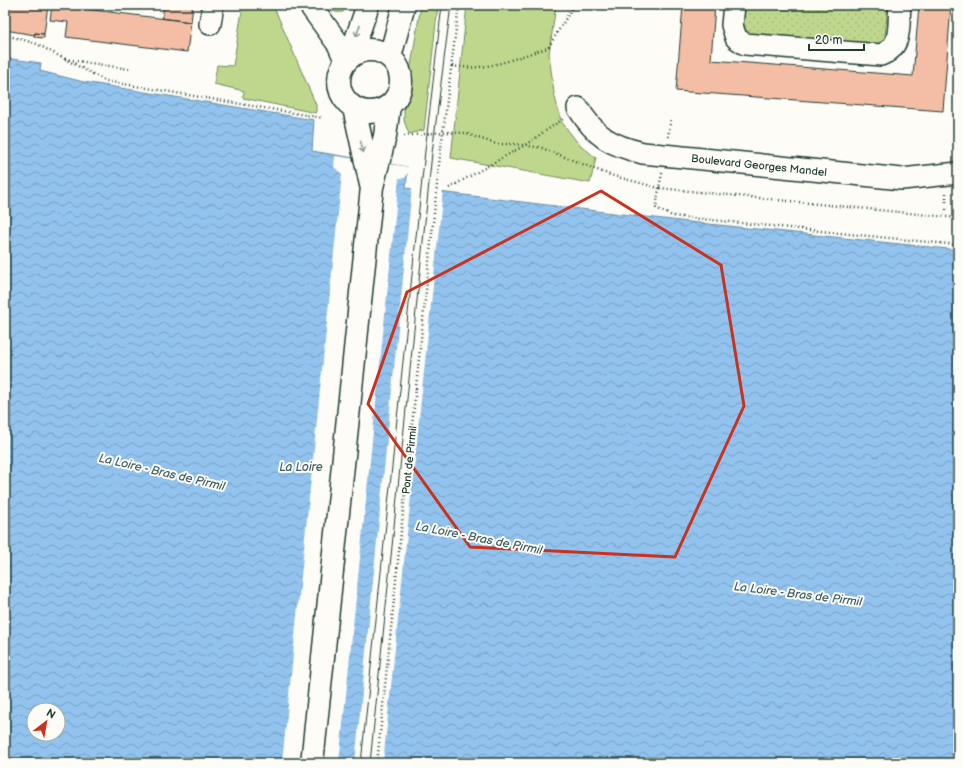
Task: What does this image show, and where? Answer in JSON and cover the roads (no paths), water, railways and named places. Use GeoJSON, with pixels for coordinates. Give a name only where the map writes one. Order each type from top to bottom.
{"type":"FeatureCollection","features":[{"type":"Feature","properties":{"kind":"main road"},"geometry":{"type":"LineString","coordinates":[[310,5],[348,59]]}},
{"type":"Feature","properties":{"kind":"main road"},"geometry":{"type":"LineString","coordinates":[[348,59],[363,51],[370,50],[377,51],[390,58],[399,70],[401,86],[394,101],[388,106],[374,112],[367,112],[354,108],[344,99],[339,86],[340,73],[348,59],[368,5]]}},
{"type":"Feature","properties":{"kind":"main road"},"geometry":{"type":"LineString","coordinates":[[390,58],[404,5]]}},
{"type":"Feature","properties":{"kind":"main road"},"geometry":{"type":"LineString","coordinates":[[312,763],[372,187],[385,136],[388,106]]}},
{"type":"Feature","properties":{"kind":"main road"},"geometry":{"type":"LineString","coordinates":[[354,108],[372,187]]}},
{"type":"Feature","properties":{"kind":"street"},"geometry":{"type":"LineString","coordinates":[[734,5],[732,25],[736,38],[745,44],[881,55],[890,52],[897,42],[900,5]]}},
{"type":"Feature","properties":{"kind":"street","name":"Boulevard Georges Mandel"},"geometry":{"type":"LineString","coordinates":[[578,108],[588,124],[598,135],[610,142],[643,153],[902,179],[958,173]]}},
{"type":"Feature","properties":{"kind":"water","name":"La Loire"},"geometry":{"type":"Polygon","coordinates":[[[5,58],[41,63],[40,71],[84,82],[314,120],[312,151],[408,167],[406,188],[680,221],[958,250],[958,763],[5,763],[5,58]]]}},
{"type":"Feature","properties":{"kind":"tram line"},"geometry":{"type":"LineString","coordinates":[[361,763],[425,151],[442,5]]}},
{"type":"Feature","properties":{"kind":"tram line"},"geometry":{"type":"LineString","coordinates":[[370,763],[432,153],[451,5]]}},
{"type":"Feature","properties":{"kind":"water label","name":"La Loire - Bras de Pirmil"},"geometry":{"type":"Point","coordinates":[162,472]}},
{"type":"Feature","properties":{"kind":"water label","name":"La Loire - Bras de Pirmil"},"geometry":{"type":"Point","coordinates":[479,538]}},
{"type":"Feature","properties":{"kind":"water label","name":"La Loire - Bras de Pirmil"},"geometry":{"type":"Point","coordinates":[798,594]}}]}
